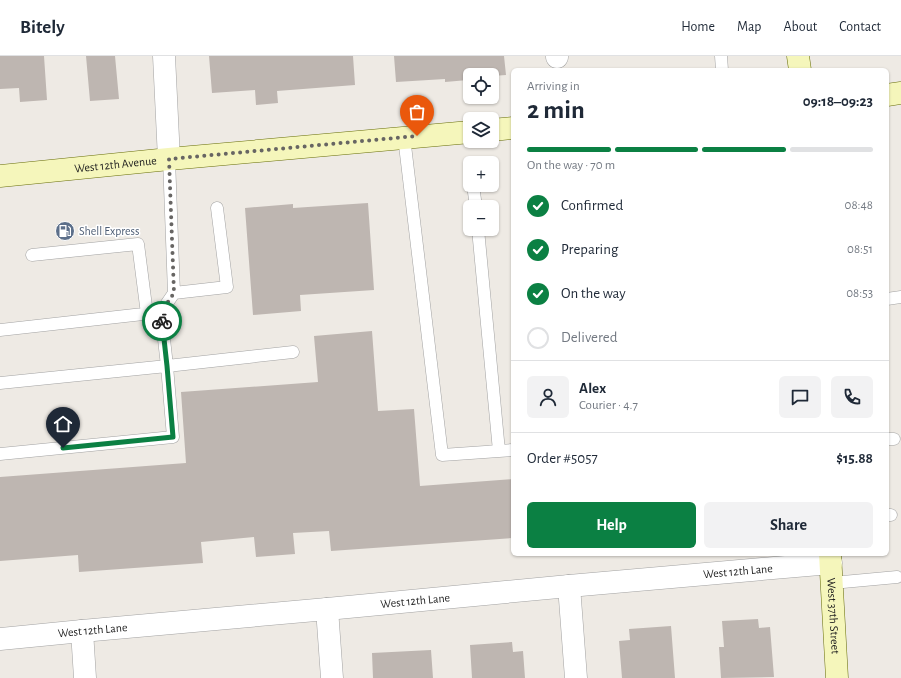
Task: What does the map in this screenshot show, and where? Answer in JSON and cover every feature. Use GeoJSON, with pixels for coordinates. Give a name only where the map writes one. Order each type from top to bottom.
{"type":"FeatureCollection","features":[{"type":"Feature","properties":{"kind":"main road"},"geometry":{"type":"LineString","coordinates":[[798,56],[800,68]]}},
{"type":"Feature","properties":{"kind":"main road"},"geometry":{"type":"LineString","coordinates":[[889,95],[901,93]]}},
{"type":"Feature","properties":{"kind":"main road"},"geometry":{"type":"LineString","coordinates":[[499,129],[511,128]]}},
{"type":"Feature","properties":{"kind":"main road","name":"West 12th Avenue"},"geometry":{"type":"LineString","coordinates":[[0,176],[463,133]]}},
{"type":"Feature","properties":{"kind":"main road","name":"West 37th Street"},"geometry":{"type":"LineString","coordinates":[[831,567],[836,678]]}},
{"type":"Feature","properties":{"kind":"street"},"geometry":{"type":"LineString","coordinates":[[164,56],[169,159]]}},
{"type":"Feature","properties":{"kind":"street","name":"West 12th Lane"},"geometry":{"type":"LineString","coordinates":[[0,639],[569,586],[831,567]]}},
{"type":"Feature","properties":{"kind":"street"},"geometry":{"type":"LineString","coordinates":[[569,586],[576,678]]}},
{"type":"Feature","properties":{"kind":"street"},"geometry":{"type":"LineString","coordinates":[[327,609],[332,678]]}},
{"type":"Feature","properties":{"kind":"street"},"geometry":{"type":"LineString","coordinates":[[82,631],[85,678]]}},
{"type":"Feature","properties":{"kind":"lane"},"geometry":{"type":"LineString","coordinates":[[721,56],[722,68]]}},
{"type":"Feature","properties":{"kind":"lane"},"geometry":{"type":"LineString","coordinates":[[404,138],[442,454],[511,450]]}},
{"type":"Feature","properties":{"kind":"lane"},"geometry":{"type":"LineString","coordinates":[[0,454],[173,437],[161,312],[174,293],[169,159]]}},
{"type":"Feature","properties":{"kind":"lane"},"geometry":{"type":"LineString","coordinates":[[174,293],[227,287],[218,208]]}},
{"type":"Feature","properties":{"kind":"lane"},"geometry":{"type":"LineString","coordinates":[[479,236],[499,451]]}},
{"type":"Feature","properties":{"kind":"lane"},"geometry":{"type":"LineString","coordinates":[[32,255],[138,244],[147,314]]}},
{"type":"Feature","properties":{"kind":"lane"},"geometry":{"type":"LineString","coordinates":[[889,299],[901,297]]}},
{"type":"Feature","properties":{"kind":"lane"},"geometry":{"type":"LineString","coordinates":[[0,330],[161,312]]}},
{"type":"Feature","properties":{"kind":"lane"},"geometry":{"type":"LineString","coordinates":[[0,383],[293,352]]}},
{"type":"Feature","properties":{"kind":"lane"},"geometry":{"type":"LineString","coordinates":[[831,567],[897,577]]}},
{"type":"Feature","properties":{"kind":"building"},"geometry":{"type":"Polygon","coordinates":[[[0,56],[44,56],[47,100],[20,102],[19,88],[0,89],[0,56]]]}},
{"type":"Feature","properties":{"kind":"building"},"geometry":{"type":"Polygon","coordinates":[[[86,56],[115,56],[119,99],[90,101],[86,56]]]}},
{"type":"Feature","properties":{"kind":"building"},"geometry":{"type":"Polygon","coordinates":[[[209,56],[353,56],[355,85],[277,91],[278,103],[256,105],[255,90],[212,93],[209,56]]]}},
{"type":"Feature","properties":{"kind":"building"},"geometry":{"type":"Polygon","coordinates":[[[394,56],[504,56],[506,75],[499,76],[499,68],[463,68],[463,80],[445,82],[445,79],[396,82],[394,56]]]}},
{"type":"Feature","properties":{"kind":"building"},"geometry":{"type":"Polygon","coordinates":[[[368,203],[374,290],[300,295],[301,311],[253,315],[245,208],[293,204],[293,208],[368,203]]]}},
{"type":"Feature","properties":{"kind":"building"},"geometry":{"type":"Polygon","coordinates":[[[372,331],[378,411],[414,409],[420,486],[511,479],[511,538],[331,551],[329,531],[293,533],[295,554],[256,557],[254,537],[201,542],[203,563],[79,572],[78,555],[0,561],[0,477],[186,463],[181,392],[318,382],[314,336],[372,331]]]}},
{"type":"Feature","properties":{"kind":"building"},"geometry":{"type":"Polygon","coordinates":[[[758,619],[759,628],[770,627],[774,677],[721,678],[719,647],[724,647],[722,621],[758,619]]]}},
{"type":"Feature","properties":{"kind":"building"},"geometry":{"type":"Polygon","coordinates":[[[671,626],[675,678],[622,678],[619,641],[630,640],[629,629],[671,626]]]}},
{"type":"Feature","properties":{"kind":"building"},"geometry":{"type":"Polygon","coordinates":[[[512,642],[513,652],[523,651],[525,678],[472,678],[470,645],[512,642]]]}},
{"type":"Feature","properties":{"kind":"building"},"geometry":{"type":"Polygon","coordinates":[[[431,650],[433,678],[373,678],[372,653],[431,650]]]}},
{"type":"Feature","properties":{"kind":"way so far"},"geometry":{"type":"LineString","coordinates":[[162,321],[161,312],[174,293],[169,159],[417,136]]}},
{"type":"Feature","properties":{"kind":"place","name":"Shell Express"},"geometry":{"type":"Point","coordinates":[65,231]}},
{"type":"Feature","properties":{"kind":"route"},"geometry":{"type":"LineString","coordinates":[[63,448],[173,437],[162,321]]}}]}
